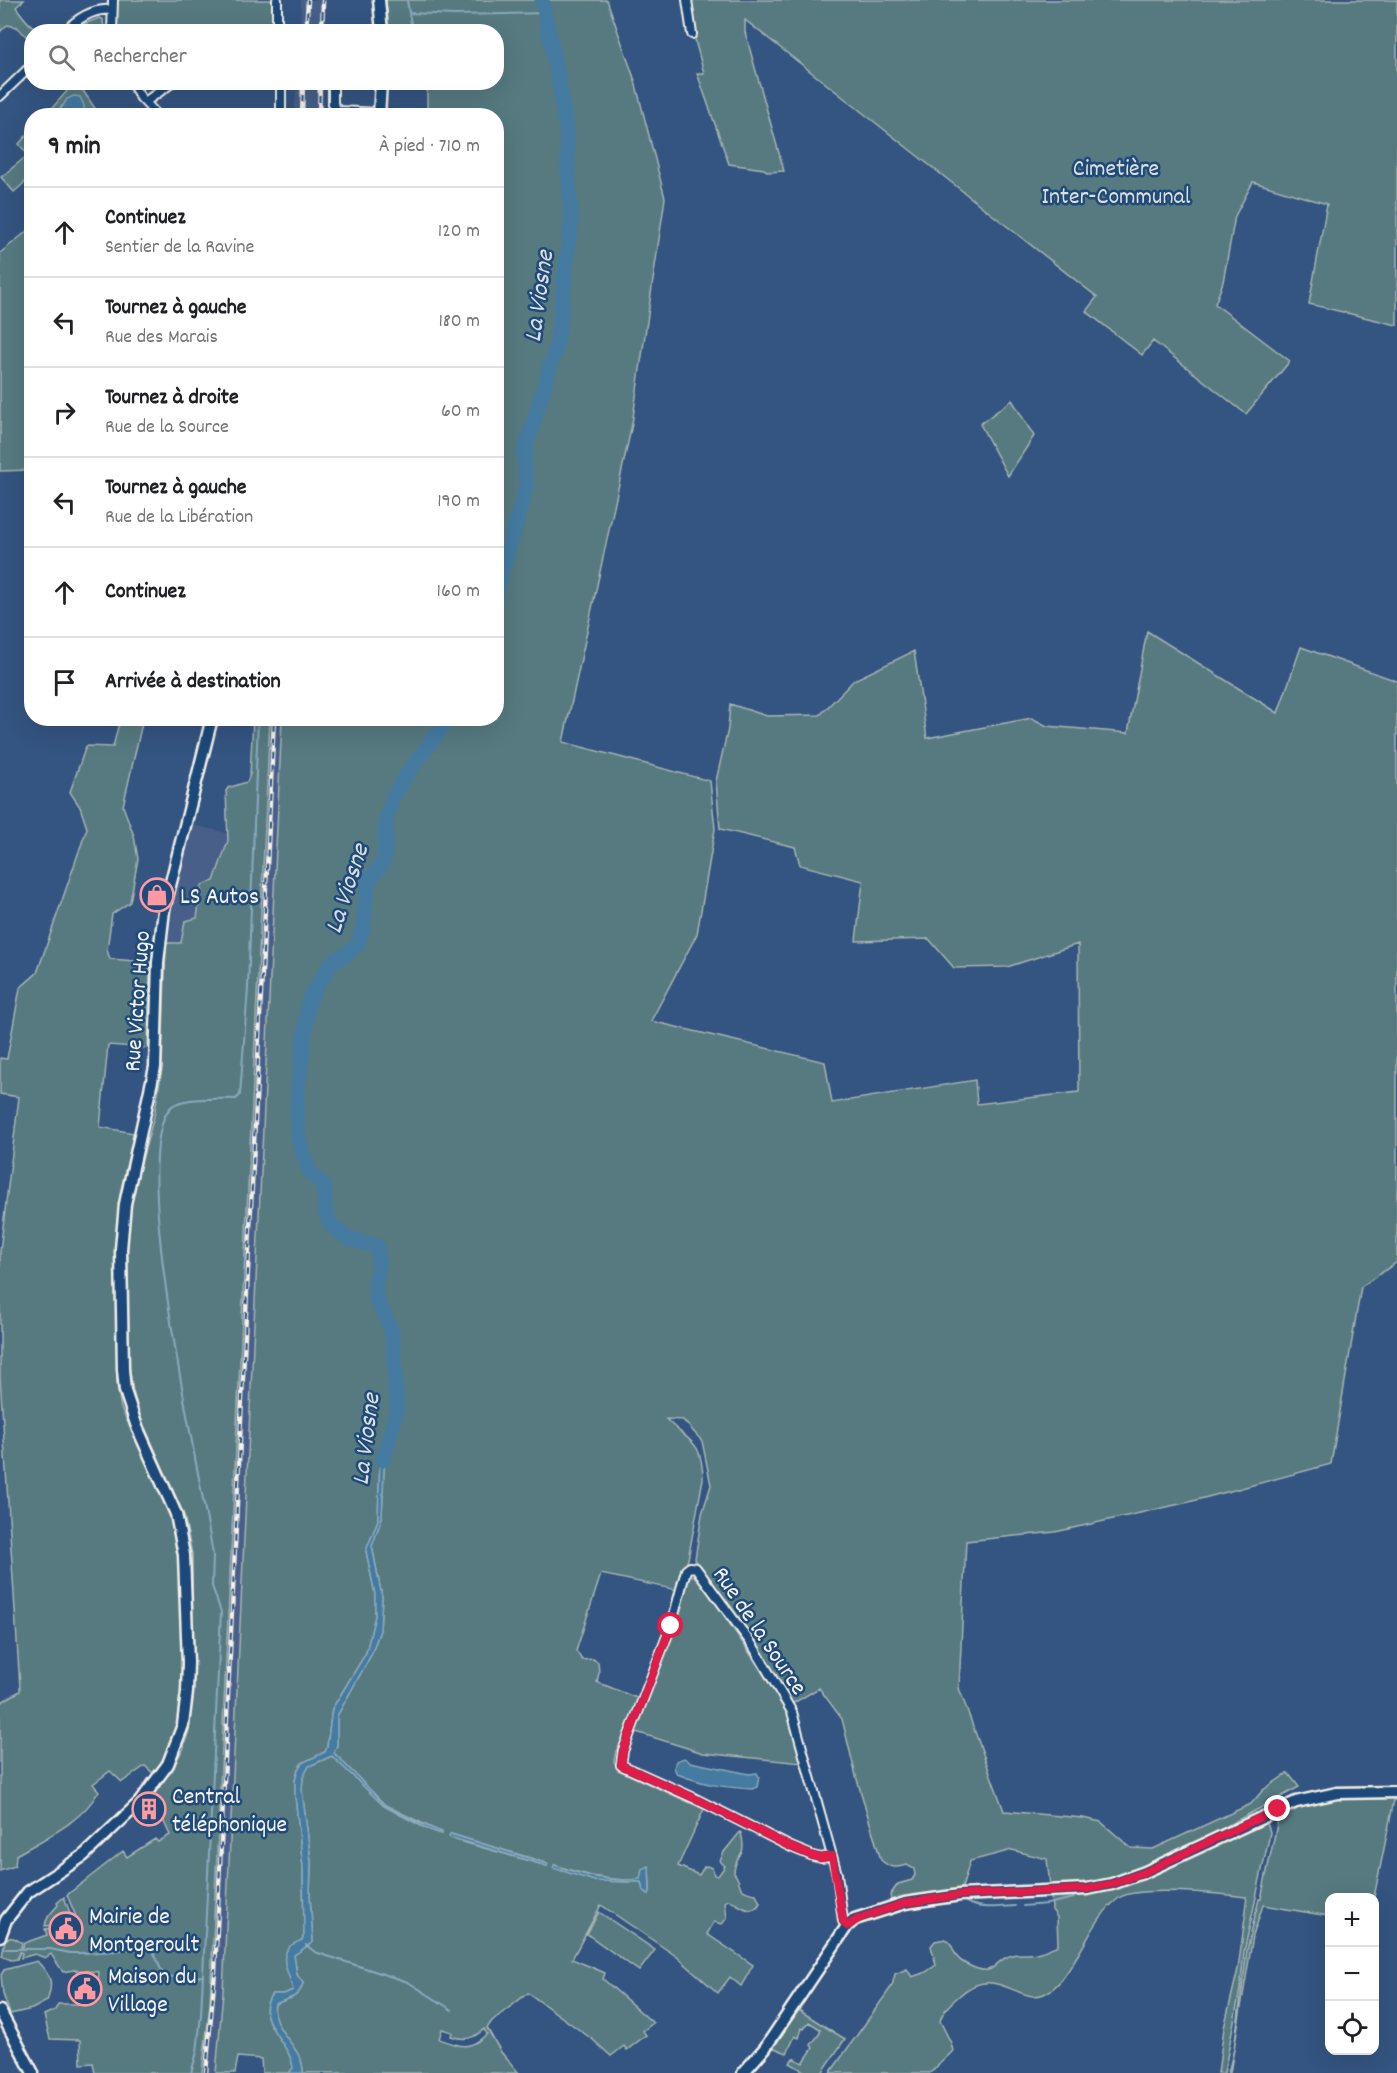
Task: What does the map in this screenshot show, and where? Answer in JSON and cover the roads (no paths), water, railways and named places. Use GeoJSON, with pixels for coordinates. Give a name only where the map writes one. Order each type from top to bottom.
{"type":"FeatureCollection","features":[{"type":"Feature","properties":{"kind":"main road"},"geometry":{"type":"LineString","coordinates":[[380,0],[382,24]]}},
{"type":"Feature","properties":{"kind":"main road"},"geometry":{"type":"LineString","coordinates":[[380,108],[381,90]]}},
{"type":"Feature","properties":{"kind":"main road","name":"Rue Victor Hugo"},"geometry":{"type":"LineString","coordinates":[[0,1936],[3,1919],[28,1901],[43,1883],[82,1856],[145,1796],[174,1753],[183,1725],[187,1692],[188,1615],[182,1538],[171,1501],[136,1427],[123,1380],[122,1227],[127,1191],[155,1067],[158,962],[164,910],[210,726]]}},
{"type":"Feature","properties":{"kind":"main road"},"geometry":{"type":"LineString","coordinates":[[743,2073],[765,2048],[847,1926],[860,1918],[905,1903],[960,1895],[1087,1889],[1112,1884],[1145,1872],[1287,1805],[1328,1794],[1397,1792]]}},
{"type":"Feature","properties":{"kind":"main road"},"geometry":{"type":"LineString","coordinates":[[0,2011],[33,2073]]}},
{"type":"Feature","properties":{"kind":"street"},"geometry":{"type":"LineString","coordinates":[[112,24],[113,0]]}},
{"type":"Feature","properties":{"kind":"street"},"geometry":{"type":"LineString","coordinates":[[277,0],[277,24]]}},
{"type":"Feature","properties":{"kind":"street"},"geometry":{"type":"LineString","coordinates":[[370,0],[380,0]]}},
{"type":"Feature","properties":{"kind":"street"},"geometry":{"type":"LineString","coordinates":[[687,0],[692,34]]}},
{"type":"Feature","properties":{"kind":"street"},"geometry":{"type":"LineString","coordinates":[[74,24],[93,13],[111,10]]}},
{"type":"Feature","properties":{"kind":"street"},"geometry":{"type":"LineString","coordinates":[[0,96],[24,73]]}},
{"type":"Feature","properties":{"kind":"street"},"geometry":{"type":"LineString","coordinates":[[137,90],[151,108]]}},
{"type":"Feature","properties":{"kind":"street"},"geometry":{"type":"LineString","coordinates":[[145,102],[162,90]]}},
{"type":"Feature","properties":{"kind":"street"},"geometry":{"type":"LineString","coordinates":[[281,90],[281,108]]}},
{"type":"Feature","properties":{"kind":"street"},"geometry":{"type":"LineString","coordinates":[[333,90],[334,108]]}},
{"type":"Feature","properties":{"kind":"street","name":"Rue de la Source"},"geometry":{"type":"LineString","coordinates":[[832,1856],[821,1858],[791,1847],[692,1797],[624,1767],[620,1762],[671,1626],[686,1570],[692,1566],[696,1568],[745,1633],[788,1703],[832,1856],[843,1921],[847,1926]]}},
{"type":"Feature","properties":{"kind":"waterway"},"geometry":{"type":"LineString","coordinates":[[407,0],[409,13],[455,15],[546,13]]}},
{"type":"Feature","properties":{"kind":"waterway","name":"La Viosne"},"geometry":{"type":"LineString","coordinates":[[504,565],[526,488],[524,454],[557,343],[571,223],[566,128],[542,0]]}},
{"type":"Feature","properties":{"kind":"waterway"},"geometry":{"type":"LineString","coordinates":[[409,14],[411,24]]}},
{"type":"Feature","properties":{"kind":"waterway"},"geometry":{"type":"LineString","coordinates":[[191,2073],[197,2052],[201,2015],[221,1612],[212,1586],[213,1555],[183,1394],[161,1252],[157,1189],[159,1139],[170,1108],[175,1104],[201,1099],[236,1099],[240,1095],[248,988],[258,726]]}},
{"type":"Feature","properties":{"kind":"waterway","name":"La Viosne"},"geometry":{"type":"LineString","coordinates":[[383,1460],[397,1409],[393,1340],[390,1327],[376,1298],[375,1285],[379,1266],[377,1246],[347,1238],[331,1225],[326,1213],[324,1186],[309,1171],[301,1147],[298,1135],[297,1098],[310,997],[331,963],[358,944],[363,927],[369,879],[381,866],[385,855],[386,818],[394,795],[443,726]]}},
{"type":"Feature","properties":{"kind":"waterway"},"geometry":{"type":"LineString","coordinates":[[1023,1906],[1074,1898]]}},
{"type":"Feature","properties":{"kind":"waterway"},"geometry":{"type":"LineString","coordinates":[[966,1902],[984,1907],[1015,1906]]}},
{"type":"Feature","properties":{"kind":"waterway"},"geometry":{"type":"LineString","coordinates":[[306,1945],[315,1952],[408,1982],[452,2010]]}},
{"type":"Feature","properties":{"kind":"waterway"},"geometry":{"type":"LineString","coordinates":[[4,1949],[50,1949],[83,1953],[148,1946],[166,1977],[203,1976]]}},
{"type":"Feature","properties":{"kind":"railway"},"geometry":{"type":"LineString","coordinates":[[306,24],[308,0]]}},
{"type":"Feature","properties":{"kind":"railway"},"geometry":{"type":"LineString","coordinates":[[322,24],[323,0]]}},
{"type":"Feature","properties":{"kind":"railway"},"geometry":{"type":"LineString","coordinates":[[302,108],[303,90]]}},
{"type":"Feature","properties":{"kind":"railway"},"geometry":{"type":"LineString","coordinates":[[319,108],[320,90]]}},
{"type":"Feature","properties":{"kind":"railway"},"geometry":{"type":"LineString","coordinates":[[206,2073],[215,1972],[274,726]]}},
{"type":"Feature","properties":{"kind":"place","name":"LS Autos"},"geometry":{"type":"Point","coordinates":[157,895]}},
{"type":"Feature","properties":{"kind":"place","name":"Central téléphonique"},"geometry":{"type":"Point","coordinates":[149,1809]}},
{"type":"Feature","properties":{"kind":"place","name":"Mairie de Montgeroult"},"geometry":{"type":"Point","coordinates":[66,1929]}},
{"type":"Feature","properties":{"kind":"place","name":"Maison du Village"},"geometry":{"type":"Point","coordinates":[85,1989]}},
{"type":"Feature","properties":{"kind":"park label","name":"Cimetière Inter-Communal"},"geometry":{"type":"Point","coordinates":[1116,181]}}]}
